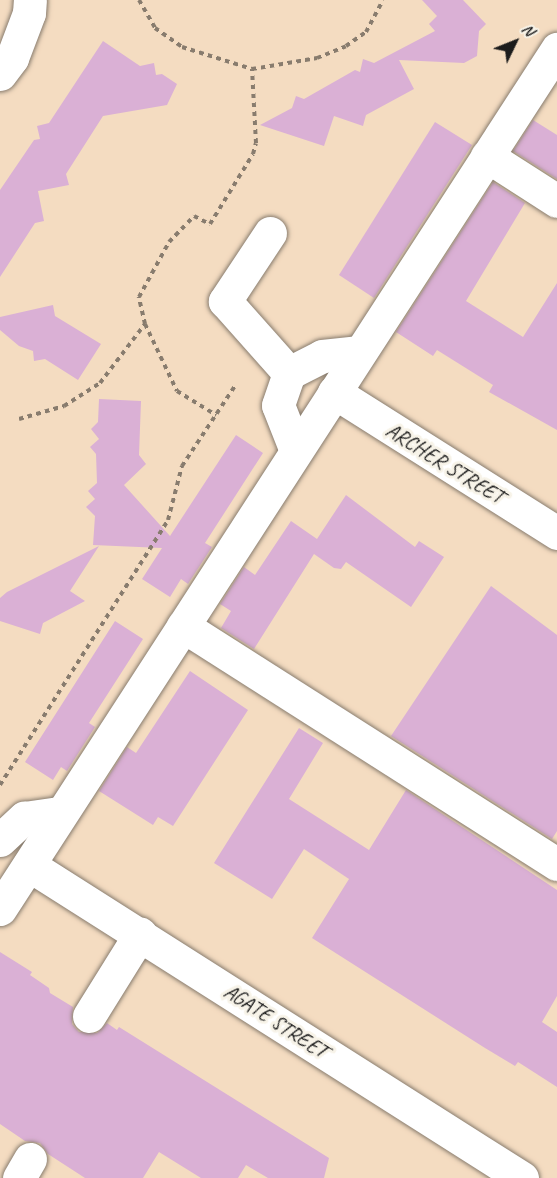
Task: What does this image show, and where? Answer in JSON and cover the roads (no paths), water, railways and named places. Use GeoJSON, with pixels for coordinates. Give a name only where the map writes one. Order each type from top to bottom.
{"type":"FeatureCollection","features":[{"type":"Feature","properties":{"kind":"street"},"geometry":{"type":"LineString","coordinates":[[0,74],[12,58],[29,14],[30,0]]}},
{"type":"Feature","properties":{"kind":"street"},"geometry":{"type":"LineString","coordinates":[[0,909],[59,813],[557,49]]}},
{"type":"Feature","properties":{"kind":"street"},"geometry":{"type":"LineString","coordinates":[[487,156],[557,201]]}},
{"type":"Feature","properties":{"kind":"street"},"geometry":{"type":"LineString","coordinates":[[270,232],[225,301],[289,373]]}},
{"type":"Feature","properties":{"kind":"street"},"geometry":{"type":"LineString","coordinates":[[296,451],[278,405],[289,373],[322,356],[360,351]]}},
{"type":"Feature","properties":{"kind":"street","name":"ARCHER STREET"},"geometry":{"type":"LineString","coordinates":[[334,392],[557,533]]}},
{"type":"Feature","properties":{"kind":"street"},"geometry":{"type":"LineString","coordinates":[[183,626],[557,864]]}},
{"type":"Feature","properties":{"kind":"street"},"geometry":{"type":"LineString","coordinates":[[0,840],[24,818],[59,813]]}},
{"type":"Feature","properties":{"kind":"street","name":"AGATE STREET"},"geometry":{"type":"LineString","coordinates":[[29,865],[522,1178]]}},
{"type":"Feature","properties":{"kind":"street"},"geometry":{"type":"LineString","coordinates":[[89,1016],[140,934]]}}]}
